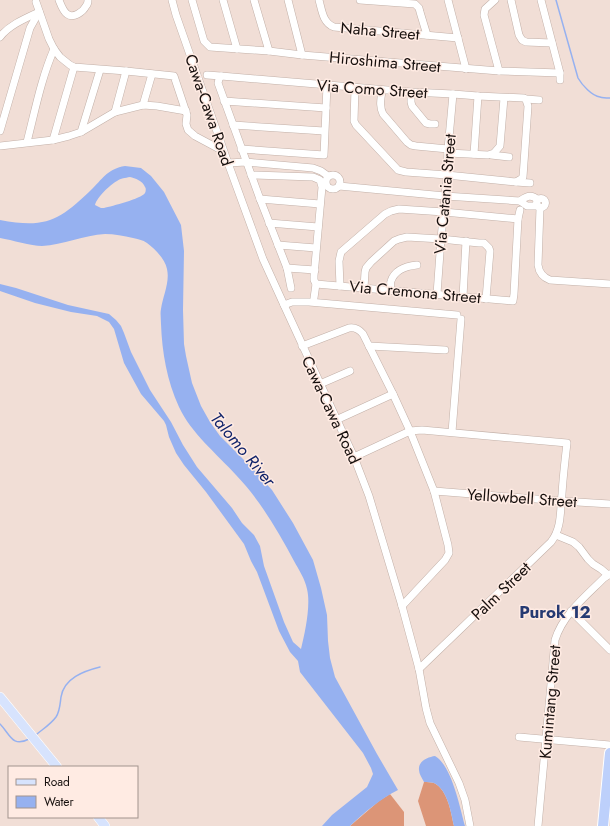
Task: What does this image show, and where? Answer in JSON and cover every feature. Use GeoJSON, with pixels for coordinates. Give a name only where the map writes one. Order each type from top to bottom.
{"type":"FeatureCollection","features":[{"type":"Feature","properties":{"kind":"highway"},"geometry":{"type":"LineString","coordinates":[[603,826],[610,753]]}},
{"type":"Feature","properties":{"kind":"main road"},"geometry":{"type":"LineString","coordinates":[[0,697],[56,766]]}},
{"type":"Feature","properties":{"kind":"main road"},"geometry":{"type":"LineString","coordinates":[[99,818],[105,826]]}},
{"type":"Feature","properties":{"kind":"street"},"geometry":{"type":"LineString","coordinates":[[59,0],[65,12],[69,16],[75,16],[84,9],[87,6],[88,0]]}},
{"type":"Feature","properties":{"kind":"street","name":"Cawa-Cawa Road"},"geometry":{"type":"LineString","coordinates":[[172,0],[223,151],[263,259],[354,457],[374,510],[419,669],[430,723],[459,783],[465,800],[470,826]]}},
{"type":"Feature","properties":{"kind":"street","name":"Hiroshima Street"},"geometry":{"type":"LineString","coordinates":[[192,0],[204,41],[210,47],[560,77],[552,43]]}},
{"type":"Feature","properties":{"kind":"street"},"geometry":{"type":"LineString","coordinates":[[223,0],[237,49]]}},
{"type":"Feature","properties":{"kind":"street"},"geometry":{"type":"LineString","coordinates":[[254,0],[269,51]]}},
{"type":"Feature","properties":{"kind":"street"},"geometry":{"type":"LineString","coordinates":[[288,0],[302,55]]}},
{"type":"Feature","properties":{"kind":"street","name":"Naha Street"},"geometry":{"type":"LineString","coordinates":[[319,0],[324,19],[327,23],[334,27],[458,38]]}},
{"type":"Feature","properties":{"kind":"street"},"geometry":{"type":"LineString","coordinates":[[360,0],[415,4],[419,8],[427,35]]}},
{"type":"Feature","properties":{"kind":"street"},"geometry":{"type":"LineString","coordinates":[[495,0],[485,9],[484,15],[499,71]]}},
{"type":"Feature","properties":{"kind":"street"},"geometry":{"type":"LineString","coordinates":[[511,0],[519,35],[522,40],[526,42],[552,43],[541,0]]}},
{"type":"Feature","properties":{"kind":"street"},"geometry":{"type":"LineString","coordinates":[[450,1],[466,69]]}},
{"type":"Feature","properties":{"kind":"street"},"geometry":{"type":"LineString","coordinates":[[36,2],[49,39],[54,49],[65,62],[74,67],[174,76],[187,115],[186,128],[194,136],[223,151]]}},
{"type":"Feature","properties":{"kind":"street"},"geometry":{"type":"LineString","coordinates":[[0,36],[20,21],[39,12]]}},
{"type":"Feature","properties":{"kind":"street"},"geometry":{"type":"LineString","coordinates":[[0,130],[30,28],[39,12]]}},
{"type":"Feature","properties":{"kind":"street"},"geometry":{"type":"LineString","coordinates":[[27,142],[47,67],[54,49]]}},
{"type":"Feature","properties":{"kind":"street"},"geometry":{"type":"LineString","coordinates":[[53,140],[74,67]]}},
{"type":"Feature","properties":{"kind":"street"},"geometry":{"type":"LineString","coordinates":[[81,132],[100,70]]}},
{"type":"Feature","properties":{"kind":"street"},"geometry":{"type":"LineString","coordinates":[[115,112],[126,71]]}},
{"type":"Feature","properties":{"kind":"street"},"geometry":{"type":"LineString","coordinates":[[143,105],[152,74]]}},
{"type":"Feature","properties":{"kind":"street","name":"Via Como Street"},"geometry":{"type":"LineString","coordinates":[[207,74],[220,78],[539,100]]}},
{"type":"Feature","properties":{"kind":"street"},"geometry":{"type":"LineString","coordinates":[[220,78],[218,83],[224,101],[287,268],[291,288]]}},
{"type":"Feature","properties":{"kind":"street"},"geometry":{"type":"LineString","coordinates":[[241,149],[324,155],[327,85]]}},
{"type":"Feature","properties":{"kind":"street"},"geometry":{"type":"LineString","coordinates":[[355,88],[354,121],[395,168],[406,172],[530,183]]}},
{"type":"Feature","properties":{"kind":"street"},"geometry":{"type":"LineString","coordinates":[[382,90],[380,104],[383,114],[411,145],[448,151],[509,157]]}},
{"type":"Feature","properties":{"kind":"street"},"geometry":{"type":"LineString","coordinates":[[411,92],[412,106],[426,123],[435,124]]}},
{"type":"Feature","properties":{"kind":"street","name":"Via Catania Street"},"geometry":{"type":"LineString","coordinates":[[437,294],[453,94]]}},
{"type":"Feature","properties":{"kind":"street"},"geometry":{"type":"LineString","coordinates":[[474,154],[478,96]]}},
{"type":"Feature","properties":{"kind":"street"},"geometry":{"type":"LineString","coordinates":[[491,155],[500,146],[504,98]]}},
{"type":"Feature","properties":{"kind":"street"},"geometry":{"type":"LineString","coordinates":[[514,181],[523,177],[528,106],[525,98]]}},
{"type":"Feature","properties":{"kind":"street"},"geometry":{"type":"LineString","coordinates":[[224,101],[326,108]]}},
{"type":"Feature","properties":{"kind":"street"},"geometry":{"type":"LineString","coordinates":[[0,146],[53,140],[69,136],[81,132],[115,112],[143,105],[186,111]]}},
{"type":"Feature","properties":{"kind":"street"},"geometry":{"type":"LineString","coordinates":[[233,126],[324,131]]}},
{"type":"Feature","properties":{"kind":"street"},"geometry":{"type":"LineString","coordinates":[[228,163],[246,162],[313,168],[328,176],[337,176],[340,180],[339,186]]}},
{"type":"Feature","properties":{"kind":"street"},"geometry":{"type":"LineString","coordinates":[[251,175],[313,177],[320,180],[322,187],[316,248],[314,280],[316,284],[314,298]]}},
{"type":"Feature","properties":{"kind":"street"},"geometry":{"type":"LineString","coordinates":[[328,176],[326,184],[328,187],[334,189],[339,186],[445,196],[520,201],[527,206],[539,204],[538,264],[540,273],[550,280],[610,284]]}},
{"type":"Feature","properties":{"kind":"street"},"geometry":{"type":"LineString","coordinates":[[260,199],[320,204]]}},
{"type":"Feature","properties":{"kind":"street"},"geometry":{"type":"LineString","coordinates":[[340,286],[339,261],[342,250],[385,214],[391,211],[399,209],[518,219],[520,210]]}},
{"type":"Feature","properties":{"kind":"street","name":"Via Cremona Street"},"geometry":{"type":"LineString","coordinates":[[316,284],[513,301],[518,219]]}},
{"type":"Feature","properties":{"kind":"street"},"geometry":{"type":"LineString","coordinates":[[269,223],[318,227]]}},
{"type":"Feature","properties":{"kind":"street"},"geometry":{"type":"LineString","coordinates":[[364,288],[366,268],[394,241],[398,239],[407,237],[466,241],[484,244],[489,248],[486,299]]}},
{"type":"Feature","properties":{"kind":"street"},"geometry":{"type":"LineString","coordinates":[[463,297],[466,241]]}},
{"type":"Feature","properties":{"kind":"street"},"geometry":{"type":"LineString","coordinates":[[278,245],[316,248]]}},
{"type":"Feature","properties":{"kind":"street"},"geometry":{"type":"LineString","coordinates":[[391,290],[391,281],[396,274],[406,267],[417,264]]}},
{"type":"Feature","properties":{"kind":"street"},"geometry":{"type":"LineString","coordinates":[[287,268],[315,270]]}},
{"type":"Feature","properties":{"kind":"street"},"geometry":{"type":"LineString","coordinates":[[284,305],[292,302],[309,302],[459,317],[452,432],[422,430],[410,431],[354,457]]}},
{"type":"Feature","properties":{"kind":"street"},"geometry":{"type":"LineString","coordinates":[[302,346],[352,328],[357,328],[363,334],[410,431],[434,491],[449,553],[445,560],[402,606]]}},
{"type":"Feature","properties":{"kind":"street"},"geometry":{"type":"LineString","coordinates":[[369,346],[444,350]]}},
{"type":"Feature","properties":{"kind":"street"},"geometry":{"type":"LineString","coordinates":[[320,384],[350,371]]}},
{"type":"Feature","properties":{"kind":"street"},"geometry":{"type":"LineString","coordinates":[[336,420],[393,394]]}},
{"type":"Feature","properties":{"kind":"street","name":"Palm Street"},"geometry":{"type":"LineString","coordinates":[[419,669],[551,542],[559,527],[567,443],[452,432]]}},
{"type":"Feature","properties":{"kind":"street","name":"Yellowbell Street"},"geometry":{"type":"LineString","coordinates":[[434,491],[610,504]]}},
{"type":"Feature","properties":{"kind":"street"},"geometry":{"type":"LineString","coordinates":[[556,535],[573,542],[593,564],[609,575]]}},
{"type":"Feature","properties":{"kind":"street","name":"Kumintang Street"},"geometry":{"type":"LineString","coordinates":[[538,826],[555,640],[561,624],[571,612],[609,575]]}},
{"type":"Feature","properties":{"kind":"street"},"geometry":{"type":"LineString","coordinates":[[571,612],[610,650]]}},
{"type":"Feature","properties":{"kind":"street"},"geometry":{"type":"LineString","coordinates":[[518,737],[610,745]]}},
{"type":"Feature","properties":{"kind":"shaded area"},"geometry":{"type":"Polygon","coordinates":[[[424,782],[434,783],[443,791],[448,802],[454,826],[426,826],[418,801],[424,782]]]}},
{"type":"Feature","properties":{"kind":"shaded area"},"geometry":{"type":"Polygon","coordinates":[[[390,794],[404,812],[404,826],[350,826],[379,801],[390,794]]]}},
{"type":"Feature","properties":{"kind":"water"},"geometry":{"type":"Polygon","coordinates":[[[125,166],[141,168],[151,176],[164,192],[181,225],[184,251],[184,344],[192,383],[201,406],[210,422],[220,436],[272,490],[293,523],[313,560],[327,615],[330,658],[335,677],[398,790],[373,806],[350,826],[322,826],[332,815],[367,787],[373,774],[371,768],[363,753],[300,672],[298,661],[290,652],[279,631],[257,572],[244,544],[176,453],[164,421],[141,394],[124,363],[114,329],[109,322],[97,316],[71,312],[35,303],[0,291],[0,284],[68,305],[109,314],[116,320],[121,326],[131,352],[150,390],[171,422],[197,467],[232,508],[242,523],[254,535],[260,546],[264,566],[284,622],[293,642],[301,649],[308,611],[307,589],[302,575],[261,505],[229,467],[190,426],[179,407],[171,387],[166,366],[162,335],[161,312],[168,274],[166,265],[162,258],[144,241],[115,235],[97,235],[42,246],[0,238],[0,220],[16,223],[30,223],[41,222],[61,215],[71,208],[110,171],[125,166]],[[130,177],[119,180],[107,188],[95,205],[104,208],[138,198],[145,193],[146,188],[143,183],[130,177]]]}},
{"type":"Feature","properties":{"kind":"water"},"geometry":{"type":"Polygon","coordinates":[[[435,756],[441,761],[451,778],[465,826],[454,826],[448,802],[443,791],[434,783],[424,782],[419,772],[419,767],[422,762],[429,757],[435,756]]]}},
{"type":"Feature","properties":{"kind":"waterway"},"geometry":{"type":"LineString","coordinates":[[556,0],[578,78],[594,95],[610,98]]}},
{"type":"Feature","properties":{"kind":"waterway"},"geometry":{"type":"LineString","coordinates":[[37,734],[56,717],[63,690],[70,680],[81,673],[100,667]]}},
{"type":"Feature","properties":{"kind":"waterway"},"geometry":{"type":"LineString","coordinates":[[0,724],[15,741],[19,742],[29,739]]}},
{"type":"Feature","properties":{"kind":"district","name":"Purok 12"},"geometry":{"type":"Point","coordinates":[555,612]}},
{"type":"Feature","properties":{"kind":"water label","name":"Talomo River"},"geometry":{"type":"Point","coordinates":[243,449]}}]}
